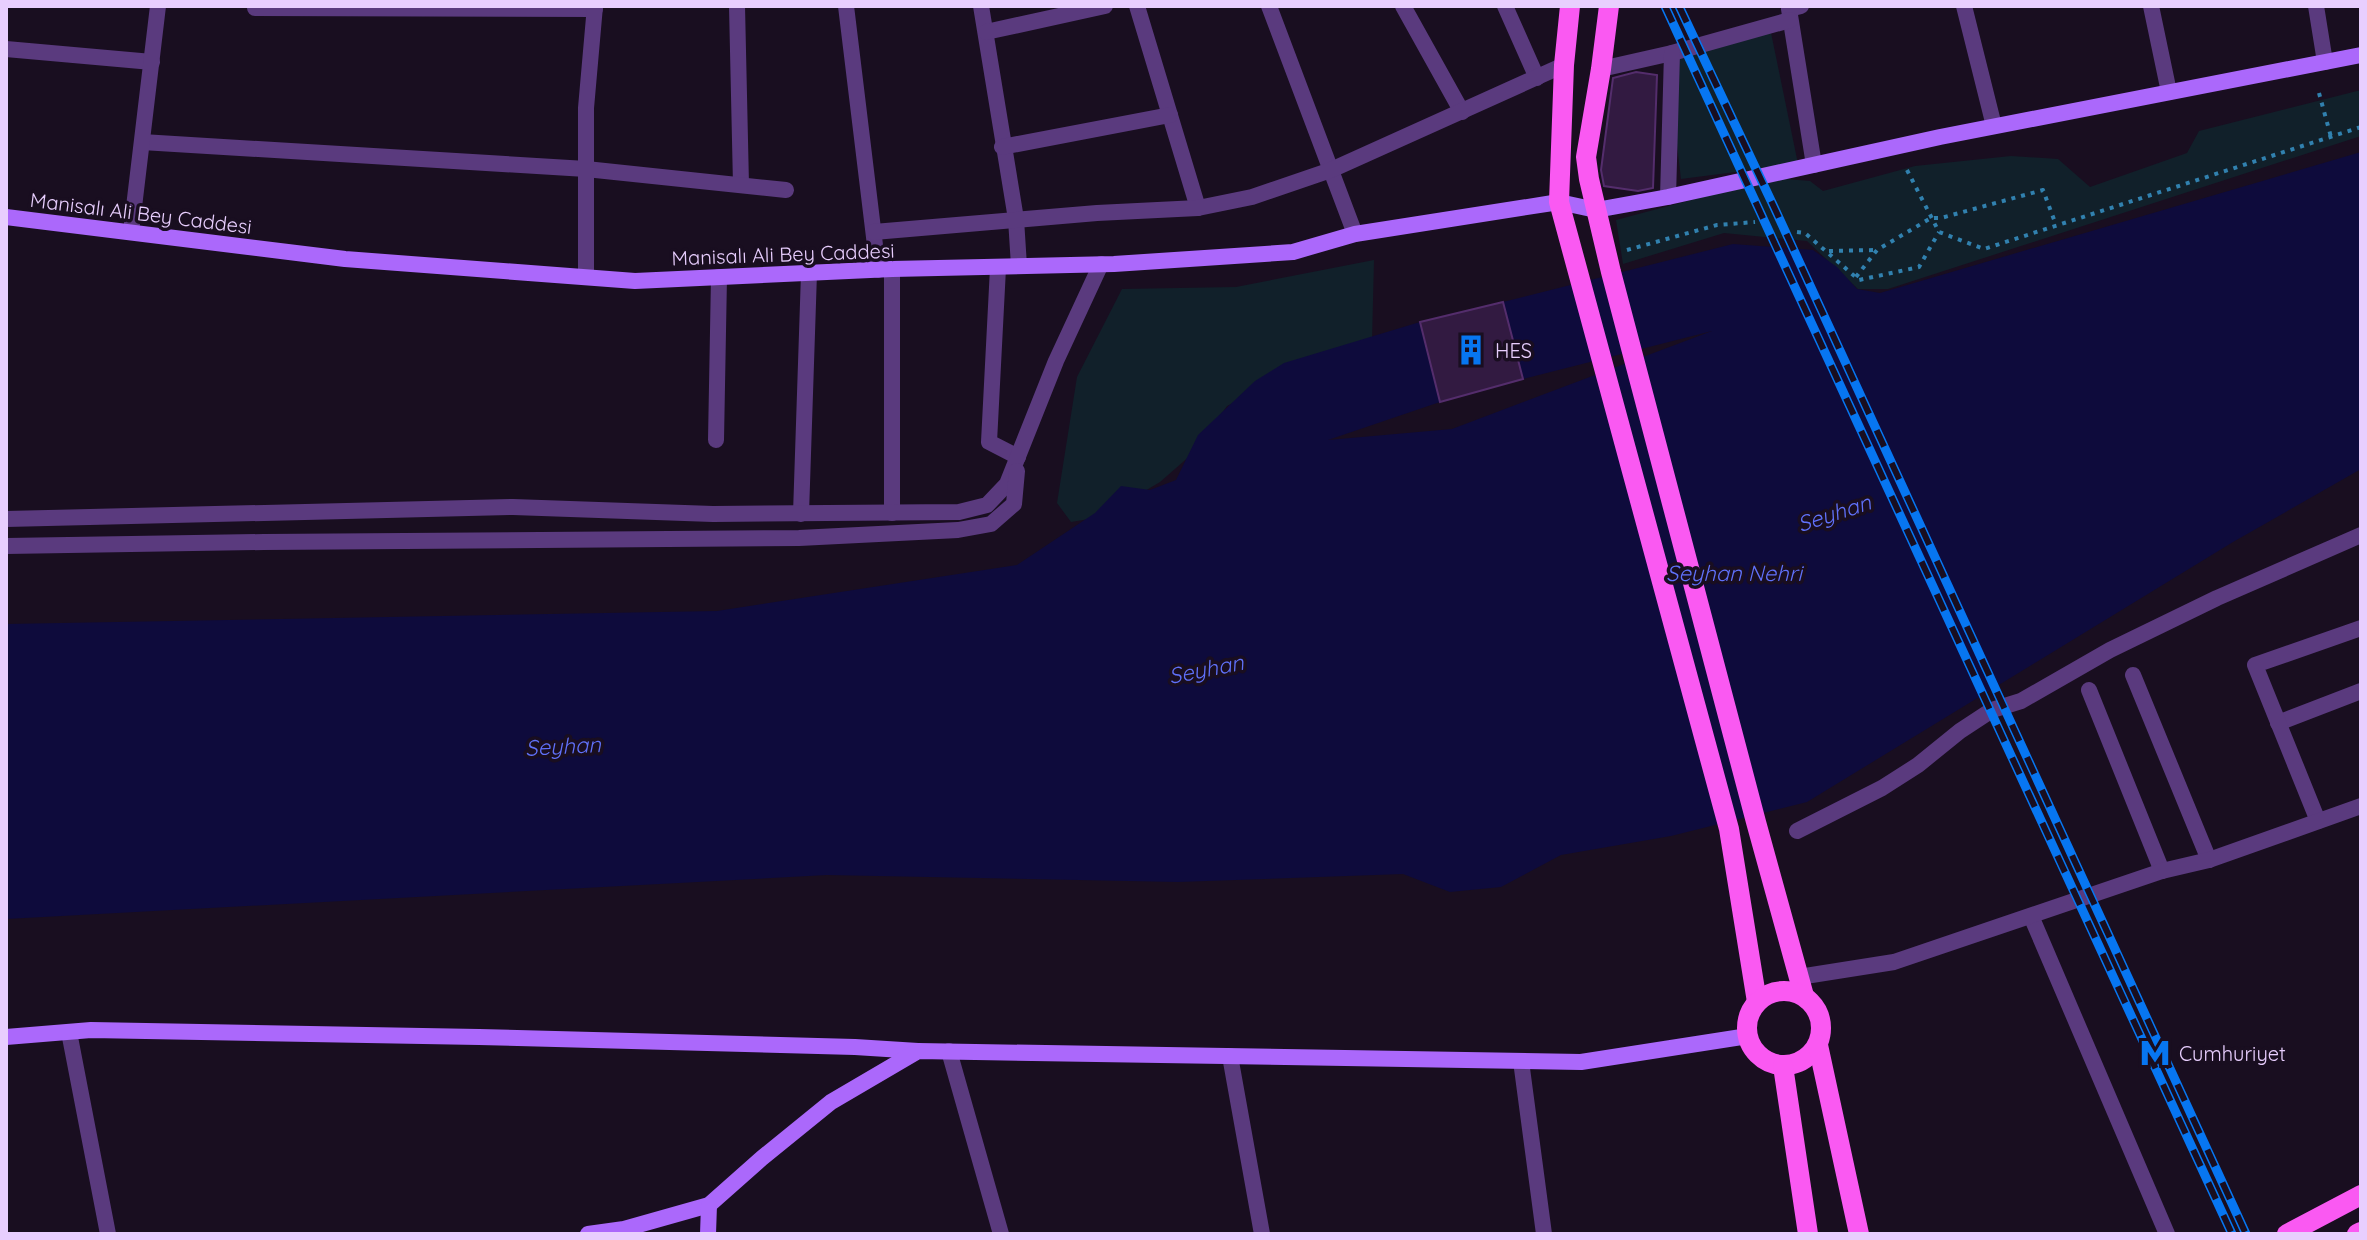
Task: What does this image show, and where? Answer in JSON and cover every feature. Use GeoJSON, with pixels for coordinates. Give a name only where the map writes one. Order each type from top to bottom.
{"type":"FeatureCollection","features":[{"type":"Feature","properties":{"kind":"main road"},"geometry":{"type":"LineString","coordinates":[[1570,6],[1564,65],[1559,202],[1729,829],[1757,1002]]}},
{"type":"Feature","properties":{"kind":"main road"},"geometry":{"type":"LineString","coordinates":[[1609,6],[1586,157],[1596,210],[1756,822],[1802,986],[1821,1023],[1818,1045],[1859,1234]]}},
{"type":"Feature","properties":{"kind":"main road"},"geometry":{"type":"LineString","coordinates":[[1559,202],[1596,210],[1668,197],[1994,126],[2361,55]]}},
{"type":"Feature","properties":{"kind":"main road","name":"Manisalı Ali Bey Caddesi"},"geometry":{"type":"LineString","coordinates":[[6,217],[345,259],[635,281],[885,269],[1101,264],[1293,252],[1355,234],[1559,202]]}},
{"type":"Feature","properties":{"kind":"main road"},"geometry":{"type":"LineString","coordinates":[[1802,986],[1792,991],[1768,994],[1757,1002],[1747,1023],[1748,1036],[1760,1057],[1783,1066],[1804,1060],[1818,1045]]}},
{"type":"Feature","properties":{"kind":"main road"},"geometry":{"type":"LineString","coordinates":[[6,1037],[91,1030],[463,1036],[918,1051],[1581,1062],[1748,1036]]}},
{"type":"Feature","properties":{"kind":"main road"},"geometry":{"type":"LineString","coordinates":[[588,1234],[624,1229],[709,1205],[831,1102],[918,1051]]}},
{"type":"Feature","properties":{"kind":"main road"},"geometry":{"type":"LineString","coordinates":[[1783,1066],[1808,1234]]}},
{"type":"Feature","properties":{"kind":"main road"},"geometry":{"type":"LineString","coordinates":[[2287,1234],[2361,1195]]}},
{"type":"Feature","properties":{"kind":"main road"},"geometry":{"type":"LineString","coordinates":[[708,1234],[709,1205]]}},
{"type":"Feature","properties":{"kind":"street"},"geometry":{"type":"LineString","coordinates":[[131,232],[158,6]]}},
{"type":"Feature","properties":{"kind":"street"},"geometry":{"type":"LineString","coordinates":[[737,6],[741,185]]}},
{"type":"Feature","properties":{"kind":"street"},"geometry":{"type":"LineString","coordinates":[[846,6],[874,232],[885,269],[892,513]]}},
{"type":"Feature","properties":{"kind":"street"},"geometry":{"type":"LineString","coordinates":[[981,6],[1016,219],[1019,266]]}},
{"type":"Feature","properties":{"kind":"street"},"geometry":{"type":"LineString","coordinates":[[986,32],[1105,6]]}},
{"type":"Feature","properties":{"kind":"street"},"geometry":{"type":"LineString","coordinates":[[1137,6],[1198,208]]}},
{"type":"Feature","properties":{"kind":"street"},"geometry":{"type":"LineString","coordinates":[[1269,6],[1355,234]]}},
{"type":"Feature","properties":{"kind":"street"},"geometry":{"type":"LineString","coordinates":[[1403,6],[1462,112]]}},
{"type":"Feature","properties":{"kind":"street"},"geometry":{"type":"LineString","coordinates":[[1505,6],[1537,78]]}},
{"type":"Feature","properties":{"kind":"street"},"geometry":{"type":"LineString","coordinates":[[1964,6],[1994,126]]}},
{"type":"Feature","properties":{"kind":"street"},"geometry":{"type":"LineString","coordinates":[[2151,6],[2169,92]]}},
{"type":"Feature","properties":{"kind":"street"},"geometry":{"type":"LineString","coordinates":[[2316,6],[2325,62]]}},
{"type":"Feature","properties":{"kind":"street"},"geometry":{"type":"LineString","coordinates":[[255,8],[595,8],[586,108],[586,277]]}},
{"type":"Feature","properties":{"kind":"street"},"geometry":{"type":"LineString","coordinates":[[1601,69],[1672,53],[1792,10],[1814,165]]}},
{"type":"Feature","properties":{"kind":"street"},"geometry":{"type":"LineString","coordinates":[[6,49],[152,62]]}},
{"type":"Feature","properties":{"kind":"street"},"geometry":{"type":"LineString","coordinates":[[1668,197],[1672,53]]}},
{"type":"Feature","properties":{"kind":"street"},"geometry":{"type":"LineString","coordinates":[[874,232],[1016,219],[1198,208],[1252,197],[1331,170],[1564,65]]}},
{"type":"Feature","properties":{"kind":"street"},"geometry":{"type":"LineString","coordinates":[[1002,147],[1170,115]]}},
{"type":"Feature","properties":{"kind":"street"},"geometry":{"type":"LineString","coordinates":[[142,142],[586,169],[786,190]]}},
{"type":"Feature","properties":{"kind":"street"},"geometry":{"type":"LineString","coordinates":[[6,519],[513,507],[713,514],[959,512],[987,505],[1007,484],[1056,361],[1101,264]]}},
{"type":"Feature","properties":{"kind":"street"},"geometry":{"type":"LineString","coordinates":[[998,268],[989,442],[1018,457]]}},
{"type":"Feature","properties":{"kind":"street"},"geometry":{"type":"LineString","coordinates":[[801,514],[809,273]]}},
{"type":"Feature","properties":{"kind":"street"},"geometry":{"type":"LineString","coordinates":[[716,440],[719,277]]}},
{"type":"Feature","properties":{"kind":"street"},"geometry":{"type":"LineString","coordinates":[[6,546],[799,538],[958,530],[991,524],[1014,504],[1018,457]]}},
{"type":"Feature","properties":{"kind":"street"},"geometry":{"type":"LineString","coordinates":[[1797,831],[1882,788],[1992,710],[2021,701],[2110,650],[2217,598],[2361,535]]}},
{"type":"Feature","properties":{"kind":"street"},"geometry":{"type":"LineString","coordinates":[[2318,821],[2255,665],[2361,628]]}},
{"type":"Feature","properties":{"kind":"street"},"geometry":{"type":"LineString","coordinates":[[2133,675],[2209,860]]}},
{"type":"Feature","properties":{"kind":"street"},"geometry":{"type":"LineString","coordinates":[[2089,690],[2162,871]]}},
{"type":"Feature","properties":{"kind":"street"},"geometry":{"type":"LineString","coordinates":[[2278,723],[2361,691]]}},
{"type":"Feature","properties":{"kind":"street"},"geometry":{"type":"LineString","coordinates":[[1802,986],[1894,962],[2162,871],[2209,860],[2361,806]]}},
{"type":"Feature","properties":{"kind":"street"},"geometry":{"type":"LineString","coordinates":[[2031,916],[2167,1234]]}},
{"type":"Feature","properties":{"kind":"street"},"geometry":{"type":"LineString","coordinates":[[69,1032],[108,1234]]}},
{"type":"Feature","properties":{"kind":"street"},"geometry":{"type":"LineString","coordinates":[[949,1051],[1001,1234]]}},
{"type":"Feature","properties":{"kind":"street"},"geometry":{"type":"LineString","coordinates":[[1230,1056],[1262,1234]]}},
{"type":"Feature","properties":{"kind":"street"},"geometry":{"type":"LineString","coordinates":[[1521,1061],[1544,1234]]}},
{"type":"Feature","properties":{"kind":"path"},"geometry":{"type":"LineString","coordinates":[[2319,93],[2331,137]]}},
{"type":"Feature","properties":{"kind":"path"},"geometry":{"type":"LineString","coordinates":[[1907,170],[1939,232],[1984,249],[2361,127]]}},
{"type":"Feature","properties":{"kind":"path"},"geometry":{"type":"LineString","coordinates":[[1856,277],[1877,250],[1931,218],[1941,218],[2043,190],[2056,226]]}},
{"type":"Feature","properties":{"kind":"path"},"geometry":{"type":"LineString","coordinates":[[1625,251],[1717,225],[1755,222]]}},
{"type":"Feature","properties":{"kind":"path"},"geometry":{"type":"LineString","coordinates":[[1797,232],[1805,233],[1859,280],[1919,267],[1939,232]]}},
{"type":"Feature","properties":{"kind":"path"},"geometry":{"type":"LineString","coordinates":[[1826,251],[1877,250]]}},
{"type":"Feature","properties":{"kind":"shaded area"},"geometry":{"type":"Polygon","coordinates":[[[1770,28],[1798,164],[1681,179],[1667,59],[1770,28]]]}},
{"type":"Feature","properties":{"kind":"shaded area"},"geometry":{"type":"Polygon","coordinates":[[[2361,90],[2361,136],[1888,289],[1858,289],[1807,241],[1724,233],[1623,264],[1616,220],[1774,178],[1810,181],[1823,191],[1915,166],[2011,156],[2058,159],[2090,187],[2187,153],[2199,131],[2361,90]]]}},
{"type":"Feature","properties":{"kind":"shaded area"},"geometry":{"type":"Polygon","coordinates":[[[1374,260],[1372,341],[1301,368],[1227,406],[1192,454],[1160,482],[1101,517],[1071,522],[1057,503],[1077,377],[1122,289],[1236,287],[1374,260]]]}},
{"type":"Feature","properties":{"kind":"water"},"geometry":{"type":"Polygon","coordinates":[[[2361,152],[2361,469],[2233,542],[1807,802],[1671,836],[1561,855],[1501,887],[1450,892],[1403,874],[1178,882],[827,875],[6,919],[6,624],[717,611],[1017,565],[1095,513],[1121,486],[1150,490],[1176,480],[1198,435],[1255,381],[1284,363],[1420,322],[1440,402],[1328,440],[1452,429],[1712,331],[1523,379],[1503,302],[1733,244],[1813,250],[1837,267],[1857,289],[1880,293],[2361,152]]]}},
{"type":"Feature","properties":{"kind":"building"},"geometry":{"type":"Polygon","coordinates":[[[1636,72],[1657,75],[1653,188],[1638,191],[1604,186],[1601,170],[1613,78],[1636,72]]]}},
{"type":"Feature","properties":{"kind":"building","name":"HES"},"geometry":{"type":"Polygon","coordinates":[[[1503,302],[1523,379],[1440,402],[1420,322],[1503,302]]]}},
{"type":"Feature","properties":{"kind":"railway"},"geometry":{"type":"LineString","coordinates":[[1665,6],[2232,1234]]}},
{"type":"Feature","properties":{"kind":"railway"},"geometry":{"type":"LineString","coordinates":[[1679,6],[2246,1234]]}},
{"type":"Feature","properties":{"kind":"place","name":"HES"},"geometry":{"type":"Point","coordinates":[1471,350]}},
{"type":"Feature","properties":{"kind":"place","name":"Cumhuriyet"},"geometry":{"type":"Point","coordinates":[2155,1053]}},
{"type":"Feature","properties":{"kind":"water label","name":"Seyhan"},"geometry":{"type":"Point","coordinates":[1834,513]}},
{"type":"Feature","properties":{"kind":"water label","name":"Seyhan Nehri"},"geometry":{"type":"Point","coordinates":[1734,573]}},
{"type":"Feature","properties":{"kind":"water label","name":"Seyhan"},"geometry":{"type":"Point","coordinates":[1206,669]}},
{"type":"Feature","properties":{"kind":"water label","name":"Seyhan"},"geometry":{"type":"Point","coordinates":[563,746]}}]}
